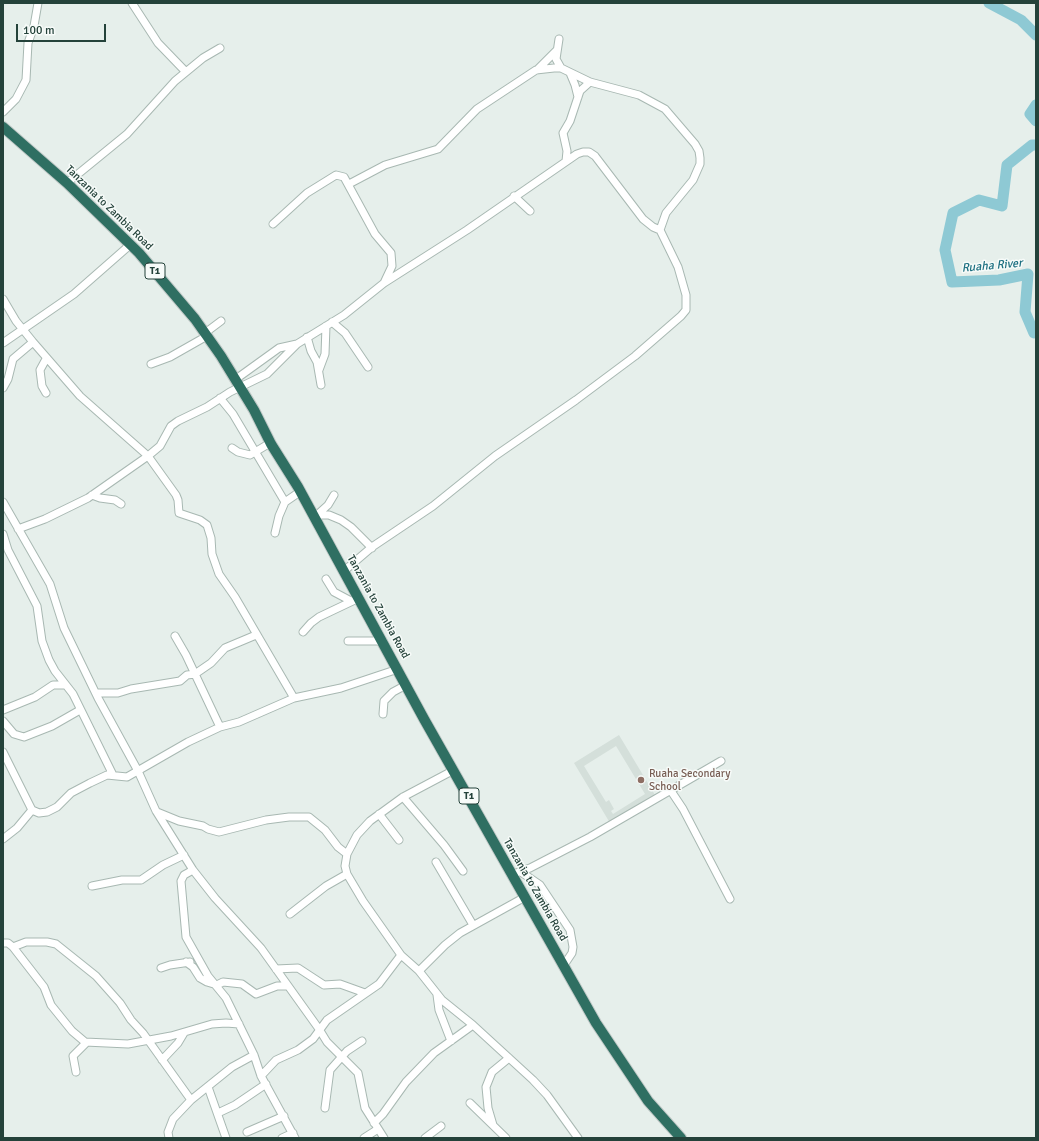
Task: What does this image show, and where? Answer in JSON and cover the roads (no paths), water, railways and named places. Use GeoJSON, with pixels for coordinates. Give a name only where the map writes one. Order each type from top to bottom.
{"type":"FeatureCollection","features":[{"type":"Feature","properties":{"kind":"highway","name":"Tanzania to Zambia Road"},"geometry":{"type":"LineString","coordinates":[[3,127],[131,244],[173,292],[206,335],[238,384],[270,443],[316,514],[344,571],[355,600],[383,641],[486,827],[516,873],[525,898],[619,1060],[648,1101],[680,1138]]}},
{"type":"Feature","properties":{"kind":"street"},"geometry":{"type":"LineString","coordinates":[[3,112],[16,99],[26,80],[28,43],[34,26],[38,3]]}},
{"type":"Feature","properties":{"kind":"street"},"geometry":{"type":"LineString","coordinates":[[132,3],[158,43],[186,72]]}},
{"type":"Feature","properties":{"kind":"street"},"geometry":{"type":"LineString","coordinates":[[559,39],[556,59],[560,68]]}},
{"type":"Feature","properties":{"kind":"street"},"geometry":{"type":"LineString","coordinates":[[66,183],[127,134],[146,115],[167,88],[203,58],[220,48]]}},
{"type":"Feature","properties":{"kind":"street"},"geometry":{"type":"LineString","coordinates":[[349,184],[385,165],[438,149],[477,109],[536,70],[556,51]]}},
{"type":"Feature","properties":{"kind":"street"},"geometry":{"type":"LineString","coordinates":[[536,70],[560,68],[590,82],[639,95],[665,109],[700,151],[700,164],[693,180],[666,212],[660,230]]}},
{"type":"Feature","properties":{"kind":"street"},"geometry":{"type":"LineString","coordinates":[[569,73],[575,85],[578,97]]}},
{"type":"Feature","properties":{"kind":"street"},"geometry":{"type":"LineString","coordinates":[[566,161],[567,151],[563,133],[580,91],[590,82]]}},
{"type":"Feature","properties":{"kind":"street"},"geometry":{"type":"LineString","coordinates":[[238,384],[267,374],[297,344],[329,324],[384,283],[468,230],[514,196],[579,152],[589,152],[595,156],[643,219],[653,227],[660,230],[678,267],[686,295],[686,310],[681,316],[635,356],[576,400],[515,441],[433,506],[372,548],[344,571]]}},
{"type":"Feature","properties":{"kind":"street"},"geometry":{"type":"LineString","coordinates":[[273,224],[303,196],[336,175],[344,177],[375,234],[391,253],[392,266],[384,283]]}},
{"type":"Feature","properties":{"kind":"street"},"geometry":{"type":"LineString","coordinates":[[514,196],[530,211]]}},
{"type":"Feature","properties":{"kind":"street"},"geometry":{"type":"LineString","coordinates":[[3,343],[74,294],[131,244]]}},
{"type":"Feature","properties":{"kind":"street"},"geometry":{"type":"LineString","coordinates":[[3,299],[32,342],[80,396],[148,456],[174,491],[178,500],[179,513],[207,525],[216,569],[235,597],[294,698]]}},
{"type":"Feature","properties":{"kind":"street"},"geometry":{"type":"LineString","coordinates":[[151,364],[170,357],[206,335],[221,321]]}},
{"type":"Feature","properties":{"kind":"street"},"geometry":{"type":"LineString","coordinates":[[329,324],[345,333],[368,367]]}},
{"type":"Feature","properties":{"kind":"street"},"geometry":{"type":"LineString","coordinates":[[318,370],[325,354],[329,324]]}},
{"type":"Feature","properties":{"kind":"street"},"geometry":{"type":"LineString","coordinates":[[307,337],[318,370],[321,385]]}},
{"type":"Feature","properties":{"kind":"street"},"geometry":{"type":"LineString","coordinates":[[3,388],[8,379],[13,359],[32,342]]}},
{"type":"Feature","properties":{"kind":"street"},"geometry":{"type":"LineString","coordinates":[[18,529],[45,519],[92,495],[148,456],[162,443],[174,424],[220,398],[278,348],[297,344]]}},
{"type":"Feature","properties":{"kind":"street"},"geometry":{"type":"LineString","coordinates":[[46,359],[40,370],[41,380],[46,393]]}},
{"type":"Feature","properties":{"kind":"street"},"geometry":{"type":"LineString","coordinates":[[220,398],[233,414],[286,502]]}},
{"type":"Feature","properties":{"kind":"street"},"geometry":{"type":"LineString","coordinates":[[232,448],[247,455],[256,452],[270,443]]}},
{"type":"Feature","properties":{"kind":"street"},"geometry":{"type":"LineString","coordinates":[[275,533],[279,516],[286,502],[301,491]]}},
{"type":"Feature","properties":{"kind":"street"},"geometry":{"type":"LineString","coordinates":[[92,495],[100,498],[115,500],[121,504]]}},
{"type":"Feature","properties":{"kind":"street"},"geometry":{"type":"LineString","coordinates":[[316,514],[328,505],[334,495]]}},
{"type":"Feature","properties":{"kind":"street"},"geometry":{"type":"LineString","coordinates":[[3,502],[52,588],[64,628],[96,693],[138,770],[157,812],[193,870],[215,898],[250,935],[319,1028],[327,1042],[358,1073],[366,1108],[384,1138]]}},
{"type":"Feature","properties":{"kind":"street"},"geometry":{"type":"LineString","coordinates":[[316,514],[329,515],[341,520],[351,527],[372,548]]}},
{"type":"Feature","properties":{"kind":"street"},"geometry":{"type":"LineString","coordinates":[[3,536],[8,550],[37,606],[42,641],[49,660],[65,685],[73,694],[113,776]]}},
{"type":"Feature","properties":{"kind":"street"},"geometry":{"type":"LineString","coordinates":[[326,579],[334,592],[355,600]]}},
{"type":"Feature","properties":{"kind":"street"},"geometry":{"type":"LineString","coordinates":[[303,632],[311,623],[355,600]]}},
{"type":"Feature","properties":{"kind":"street"},"geometry":{"type":"LineString","coordinates":[[96,693],[118,693],[136,688],[164,685],[180,681],[187,675],[194,674],[212,662],[224,649],[256,635]]}},
{"type":"Feature","properties":{"kind":"street"},"geometry":{"type":"LineString","coordinates":[[176,636],[220,727]]}},
{"type":"Feature","properties":{"kind":"street"},"geometry":{"type":"LineString","coordinates":[[348,641],[383,641]]}},
{"type":"Feature","properties":{"kind":"street"},"geometry":{"type":"LineString","coordinates":[[3,752],[32,810],[38,813],[47,812],[57,807],[76,790],[104,776],[127,777],[188,742],[220,727],[239,722],[294,698],[341,688],[398,669]]}},
{"type":"Feature","properties":{"kind":"street"},"geometry":{"type":"LineString","coordinates":[[3,710],[35,697],[53,685],[65,685]]}},
{"type":"Feature","properties":{"kind":"street"},"geometry":{"type":"LineString","coordinates":[[383,714],[384,701],[393,692],[406,685]]}},
{"type":"Feature","properties":{"kind":"street"},"geometry":{"type":"LineString","coordinates":[[3,721],[14,734],[24,737],[52,726],[80,710]]}},
{"type":"Feature","properties":{"kind":"street"},"geometry":{"type":"LineString","coordinates":[[516,873],[592,836],[721,761]]}},
{"type":"Feature","properties":{"kind":"street"},"geometry":{"type":"LineString","coordinates":[[454,770],[403,797],[379,814],[357,835],[347,854],[345,866],[347,874],[401,955],[419,971],[437,995],[473,1025],[547,1095],[578,1138]]}},
{"type":"Feature","properties":{"kind":"street"},"geometry":{"type":"LineString","coordinates":[[671,791],[683,809],[730,899]]}},
{"type":"Feature","properties":{"kind":"street"},"geometry":{"type":"LineString","coordinates":[[403,797],[444,844],[463,872]]}},
{"type":"Feature","properties":{"kind":"street"},"geometry":{"type":"LineString","coordinates":[[3,839],[17,828],[32,810]]}},
{"type":"Feature","properties":{"kind":"street"},"geometry":{"type":"LineString","coordinates":[[157,812],[179,821],[203,826],[219,832],[266,820],[289,817],[309,817],[325,830],[338,847],[347,854]]}},
{"type":"Feature","properties":{"kind":"street"},"geometry":{"type":"LineString","coordinates":[[379,814],[399,840]]}},
{"type":"Feature","properties":{"kind":"street"},"geometry":{"type":"LineString","coordinates":[[92,886],[122,880],[141,880],[163,865],[184,855]]}},
{"type":"Feature","properties":{"kind":"street"},"geometry":{"type":"LineString","coordinates":[[436,862],[473,925]]}},
{"type":"Feature","properties":{"kind":"street"},"geometry":{"type":"LineString","coordinates":[[193,870],[184,875],[181,882],[184,928],[188,942],[208,976],[217,985],[226,998],[254,1055],[261,1076],[294,1135],[282,1138]]}},
{"type":"Feature","properties":{"kind":"street"},"geometry":{"type":"LineString","coordinates":[[516,873],[540,885],[570,930],[573,947],[572,953],[564,965]]}},
{"type":"Feature","properties":{"kind":"street"},"geometry":{"type":"LineString","coordinates":[[290,914],[326,886],[347,874]]}},
{"type":"Feature","properties":{"kind":"street"},"geometry":{"type":"LineString","coordinates":[[419,971],[445,945],[473,925],[525,898]]}},
{"type":"Feature","properties":{"kind":"street"},"geometry":{"type":"LineString","coordinates":[[3,942],[8,943],[13,947],[44,987],[51,1005],[72,1031],[86,1043],[124,1044],[184,1033],[218,1024],[239,1024]]}},
{"type":"Feature","properties":{"kind":"street"},"geometry":{"type":"LineString","coordinates":[[13,947],[21,943],[47,942],[60,946],[101,981],[120,1003],[191,1100]]}},
{"type":"Feature","properties":{"kind":"street"},"geometry":{"type":"LineString","coordinates":[[261,1076],[276,1060],[298,1050],[313,1039],[319,1028],[327,1020],[379,984],[401,955]]}},
{"type":"Feature","properties":{"kind":"street"},"geometry":{"type":"LineString","coordinates":[[161,968],[186,962],[202,965]]}},
{"type":"Feature","properties":{"kind":"street"},"geometry":{"type":"LineString","coordinates":[[186,962],[193,967],[203,980],[217,985],[223,982],[242,984],[259,994],[277,986],[287,986]]}},
{"type":"Feature","properties":{"kind":"street"},"geometry":{"type":"LineString","coordinates":[[276,969],[298,968],[324,985],[340,984],[365,993]]}},
{"type":"Feature","properties":{"kind":"street"},"geometry":{"type":"LineString","coordinates":[[437,995],[439,1010],[451,1041]]}},
{"type":"Feature","properties":{"kind":"street"},"geometry":{"type":"LineString","coordinates":[[364,1138],[376,1126],[406,1082],[434,1053],[473,1025]]}},
{"type":"Feature","properties":{"kind":"street"},"geometry":{"type":"LineString","coordinates":[[162,1060],[178,1043],[184,1033]]}},
{"type":"Feature","properties":{"kind":"street"},"geometry":{"type":"LineString","coordinates":[[325,1108],[330,1070],[341,1057],[362,1041]]}},
{"type":"Feature","properties":{"kind":"street"},"geometry":{"type":"LineString","coordinates":[[76,1072],[74,1056],[86,1043]]}},
{"type":"Feature","properties":{"kind":"street"},"geometry":{"type":"LineString","coordinates":[[169,1138],[168,1132],[173,1119],[191,1100],[232,1068],[254,1055]]}},
{"type":"Feature","properties":{"kind":"street"},"geometry":{"type":"LineString","coordinates":[[493,1125],[488,1108],[486,1087],[492,1072],[509,1058]]}},
{"type":"Feature","properties":{"kind":"street"},"geometry":{"type":"LineString","coordinates":[[218,1113],[235,1105],[266,1084]]}},
{"type":"Feature","properties":{"kind":"street"},"geometry":{"type":"LineString","coordinates":[[208,1087],[226,1138]]}},
{"type":"Feature","properties":{"kind":"street"},"geometry":{"type":"LineString","coordinates":[[470,1103],[506,1138]]}},
{"type":"Feature","properties":{"kind":"street"},"geometry":{"type":"LineString","coordinates":[[247,1132],[284,1116]]}},
{"type":"Feature","properties":{"kind":"street"},"geometry":{"type":"LineString","coordinates":[[425,1138],[441,1126]]}},
{"type":"Feature","properties":{"kind":"waterway","name":"Ruaha River"},"geometry":{"type":"LineString","coordinates":[[989,3],[1021,20],[1036,35]]}},
{"type":"Feature","properties":{"kind":"waterway","name":"Ruaha River"},"geometry":{"type":"LineString","coordinates":[[1036,105],[1030,114],[1036,121]]}},
{"type":"Feature","properties":{"kind":"waterway","name":"Ruaha River"},"geometry":{"type":"LineString","coordinates":[[1036,145],[1032,145],[1007,165],[1002,206],[979,200],[953,213],[945,250],[952,282],[999,280],[1028,274],[1025,312],[1034,333],[1036,331]]}},
{"type":"Feature","properties":{"kind":"place","name":"Ruaha Secondary School"},"geometry":{"type":"Point","coordinates":[641,780]}}]}
